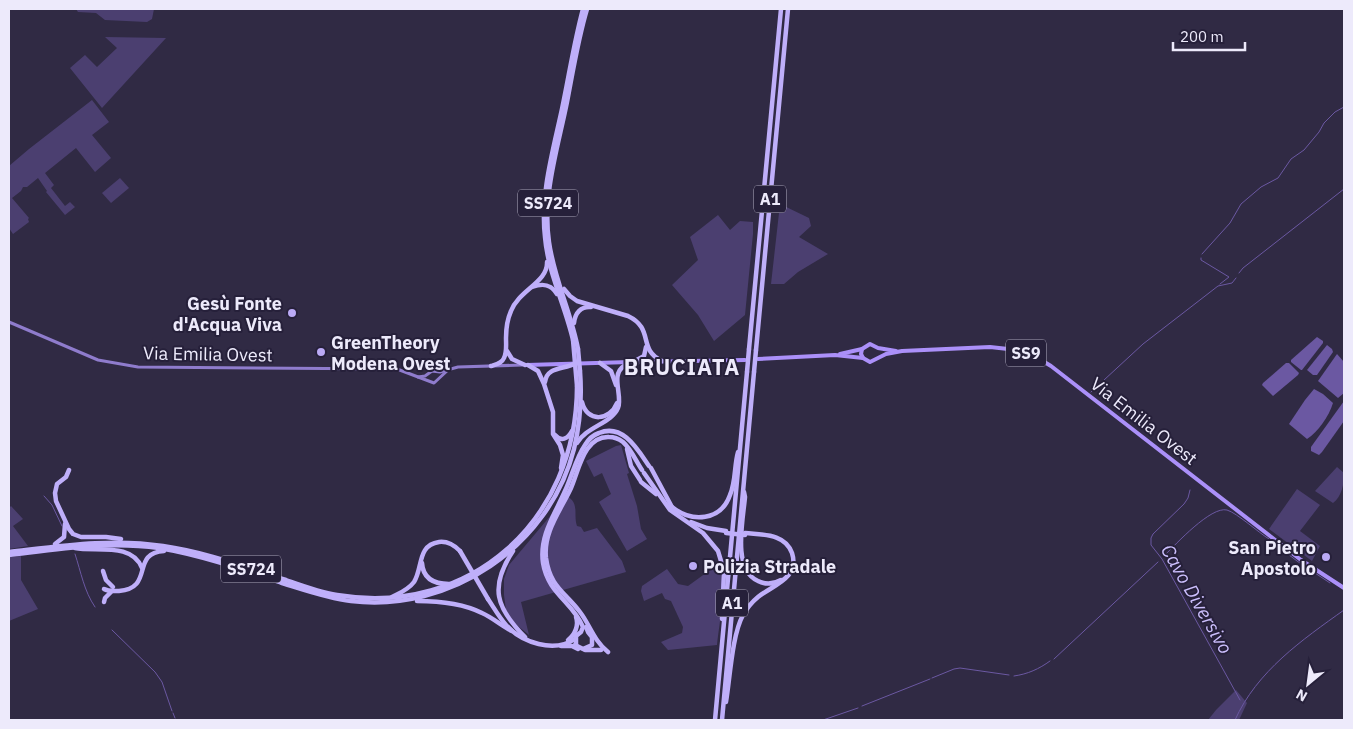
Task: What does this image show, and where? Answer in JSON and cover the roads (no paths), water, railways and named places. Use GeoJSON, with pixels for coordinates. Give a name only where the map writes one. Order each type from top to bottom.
{"type":"FeatureCollection","features":[{"type":"Feature","properties":{"kind":"highway","name":"SS724"},"geometry":{"type":"LineString","coordinates":[[573,66],[583,9]]}},
{"type":"Feature","properties":{"kind":"highway","name":"SS724"},"geometry":{"type":"LineString","coordinates":[[9,553],[71,547],[144,546],[221,563],[328,597],[385,603],[408,600],[446,590],[467,581],[495,564],[516,546],[534,528],[552,501],[565,476],[574,449],[579,421],[579,387],[574,339],[553,276],[545,242],[544,201],[587,9]]}},
{"type":"Feature","properties":{"kind":"highway","name":"A1"},"geometry":{"type":"LineString","coordinates":[[715,720],[781,9]]}},
{"type":"Feature","properties":{"kind":"highway","name":"A1"},"geometry":{"type":"LineString","coordinates":[[722,720],[788,9]]}},
{"type":"Feature","properties":{"kind":"highway","name":"SS724"},"geometry":{"type":"LineString","coordinates":[[567,92],[548,202],[548,232],[553,263],[575,332],[574,339]]}},
{"type":"Feature","properties":{"kind":"highway"},"geometry":{"type":"LineString","coordinates":[[492,366],[501,362],[505,356],[506,330],[511,311],[517,300],[541,279],[546,272],[545,242]]}},
{"type":"Feature","properties":{"kind":"highway"},"geometry":{"type":"LineString","coordinates":[[553,263],[562,286],[568,295],[577,300],[634,319],[642,327],[650,354],[662,361]]}},
{"type":"Feature","properties":{"kind":"highway"},"geometry":{"type":"LineString","coordinates":[[528,289],[540,285],[550,286],[556,292],[565,310]]}},
{"type":"Feature","properties":{"kind":"highway"},"geometry":{"type":"LineString","coordinates":[[575,332],[575,318],[579,311],[589,306],[599,308]]}},
{"type":"Feature","properties":{"kind":"highway"},"geometry":{"type":"LineString","coordinates":[[631,362],[644,356],[646,338]]}},
{"type":"Feature","properties":{"kind":"highway"},"geometry":{"type":"LineString","coordinates":[[506,350],[512,359],[538,371],[544,384],[553,412],[553,434],[563,454],[560,474]]}},
{"type":"Feature","properties":{"kind":"highway"},"geometry":{"type":"LineString","coordinates":[[574,449],[582,435],[617,410],[619,403],[619,372],[624,366],[639,362]]}},
{"type":"Feature","properties":{"kind":"highway"},"geometry":{"type":"LineString","coordinates":[[544,384],[549,371],[570,367],[576,363]]}},
{"type":"Feature","properties":{"kind":"highway"},"geometry":{"type":"LineString","coordinates":[[579,387],[583,406],[590,415],[602,417],[613,411],[617,402],[615,381],[611,371],[600,363]]}},
{"type":"Feature","properties":{"kind":"highway","name":"SS724"},"geometry":{"type":"LineString","coordinates":[[9,553],[95,542],[139,543],[203,554],[328,594],[363,598],[419,595],[453,584],[488,565],[520,538],[546,504],[560,474],[570,447],[579,387]]}},
{"type":"Feature","properties":{"kind":"highway"},"geometry":{"type":"LineString","coordinates":[[553,429],[557,437],[563,439],[570,436],[574,428]]}},
{"type":"Feature","properties":{"kind":"highway"},"geometry":{"type":"LineString","coordinates":[[576,645],[575,639],[583,627],[580,619],[554,590],[547,577],[543,564],[543,544],[548,525],[566,490],[584,446],[597,434],[606,431],[618,433],[634,444],[650,467],[677,514],[690,522],[726,532]]}},
{"type":"Feature","properties":{"kind":"highway"},"geometry":{"type":"LineString","coordinates":[[608,652],[597,642],[579,611],[564,596],[552,579],[546,556],[551,528],[591,444],[597,439],[607,436],[618,438],[626,446],[659,497]]}},
{"type":"Feature","properties":{"kind":"highway"},"geometry":{"type":"LineString","coordinates":[[672,507],[684,515],[697,518],[709,516],[722,508],[729,499],[732,489],[736,457],[741,441]]}},
{"type":"Feature","properties":{"kind":"highway"},"geometry":{"type":"LineString","coordinates":[[626,446],[631,466],[641,481],[673,513],[708,538],[716,548],[724,575],[722,614],[724,628]]}},
{"type":"Feature","properties":{"kind":"highway"},"geometry":{"type":"LineString","coordinates":[[69,470],[66,477],[58,484],[55,493],[65,523],[71,532],[78,536],[106,537],[139,543]]}},
{"type":"Feature","properties":{"kind":"highway"},"geometry":{"type":"LineString","coordinates":[[66,477],[73,477]]}},
{"type":"Feature","properties":{"kind":"highway"},"geometry":{"type":"LineString","coordinates":[[743,486],[745,498],[741,548],[745,568],[752,577],[763,583],[773,583],[785,578],[789,571],[791,560],[790,553],[785,544],[772,538],[745,534]]}},
{"type":"Feature","properties":{"kind":"highway"},"geometry":{"type":"LineString","coordinates":[[37,548],[60,541],[65,533],[65,523]]}},
{"type":"Feature","properties":{"kind":"highway"},"geometry":{"type":"LineString","coordinates":[[688,523],[706,530],[769,536],[783,541],[791,552],[793,566],[787,578],[756,598],[742,616],[736,635],[722,720]]}},
{"type":"Feature","properties":{"kind":"highway"},"geometry":{"type":"LineString","coordinates":[[388,598],[405,590],[412,584],[418,574],[422,556],[426,549],[438,542],[451,544],[460,551],[497,613],[512,631]]}},
{"type":"Feature","properties":{"kind":"highway"},"geometry":{"type":"LineString","coordinates":[[516,546],[504,565],[498,589],[504,613],[527,640]]}},
{"type":"Feature","properties":{"kind":"highway"},"geometry":{"type":"LineString","coordinates":[[71,547],[126,552],[137,558],[142,569]]}},
{"type":"Feature","properties":{"kind":"highway"},"geometry":{"type":"LineString","coordinates":[[102,571],[113,589],[128,590],[135,586],[141,578],[146,560],[154,553],[164,551],[177,552]]}},
{"type":"Feature","properties":{"kind":"highway"},"geometry":{"type":"LineString","coordinates":[[422,556],[424,574],[430,580],[439,584],[453,584]]}},
{"type":"Feature","properties":{"kind":"highway"},"geometry":{"type":"LineString","coordinates":[[104,602],[113,589]]}},
{"type":"Feature","properties":{"kind":"highway"},"geometry":{"type":"LineString","coordinates":[[408,600],[439,601],[465,606],[482,613],[527,640],[544,645],[576,645],[584,649],[590,646],[593,639],[588,632],[586,623]]}},
{"type":"Feature","properties":{"kind":"highway"},"geometry":{"type":"LineString","coordinates":[[560,645],[570,639],[576,630],[577,620],[573,611]]}},
{"type":"Feature","properties":{"kind":"highway"},"geometry":{"type":"LineString","coordinates":[[581,632],[588,632]]}},
{"type":"Feature","properties":{"kind":"highway"},"geometry":{"type":"LineString","coordinates":[[560,645],[575,639]]}},
{"type":"Feature","properties":{"kind":"highway"},"geometry":{"type":"LineString","coordinates":[[560,645],[572,646],[582,650],[601,650]]}},
{"type":"Feature","properties":{"kind":"main road","name":"Via Emilia Ovest"},"geometry":{"type":"LineString","coordinates":[[9,322],[88,356],[115,364],[138,367],[178,368],[393,368],[401,369],[428,381]]}},
{"type":"Feature","properties":{"kind":"main road","name":"SS9"},"geometry":{"type":"LineString","coordinates":[[835,355],[862,349],[870,344],[878,348],[902,351]]}},
{"type":"Feature","properties":{"kind":"main road","name":"Via Emilia Ovest"},"geometry":{"type":"LineString","coordinates":[[902,351],[996,347],[1017,350],[1038,358],[1051,366],[1301,560],[1344,588]]}},
{"type":"Feature","properties":{"kind":"main road"},"geometry":{"type":"LineString","coordinates":[[878,348],[879,357]]}},
{"type":"Feature","properties":{"kind":"main road"},"geometry":{"type":"LineString","coordinates":[[862,349],[861,354],[863,358]]}},
{"type":"Feature","properties":{"kind":"main road","name":"SS9"},"geometry":{"type":"LineString","coordinates":[[758,359],[835,355],[863,358],[870,362],[875,361],[879,357],[902,351]]}},
{"type":"Feature","properties":{"kind":"main road"},"geometry":{"type":"LineString","coordinates":[[448,370],[434,383],[428,381],[428,374],[432,371],[436,372],[458,367],[745,360]]}},
{"type":"Feature","properties":{"kind":"main road"},"geometry":{"type":"LineString","coordinates":[[436,372],[439,375],[438,380]]}},
{"type":"Feature","properties":{"kind":"main road","name":"Via Emilia Ovest"},"geometry":{"type":"LineString","coordinates":[[413,375],[423,376],[428,374]]}},
{"type":"Feature","properties":{"kind":"waterway"},"geometry":{"type":"LineString","coordinates":[[1202,254],[1230,223],[1241,204],[1261,187],[1278,178],[1291,159],[1304,150],[1324,123],[1335,112],[1344,107]]}},
{"type":"Feature","properties":{"kind":"waterway"},"geometry":{"type":"LineString","coordinates":[[1239,273],[1344,189]]}},
{"type":"Feature","properties":{"kind":"waterway"},"geometry":{"type":"LineString","coordinates":[[1201,258],[1201,260],[1229,277],[1220,284]]}},
{"type":"Feature","properties":{"kind":"waterway"},"geometry":{"type":"LineString","coordinates":[[1091,392],[1143,344],[1218,286],[1232,283],[1236,278]]}},
{"type":"Feature","properties":{"kind":"waterway","name":"Cavo Diversivo"},"geometry":{"type":"LineString","coordinates":[[1190,490],[1184,504],[1153,534],[1151,545],[1162,559],[1240,700]]}},
{"type":"Feature","properties":{"kind":"waterway"},"geometry":{"type":"LineString","coordinates":[[44,496],[52,505],[62,526]]}},
{"type":"Feature","properties":{"kind":"waterway"},"geometry":{"type":"LineString","coordinates":[[1165,555],[1194,527],[1220,510],[1231,512],[1269,539]]}},
{"type":"Feature","properties":{"kind":"waterway"},"geometry":{"type":"LineString","coordinates":[[1272,542],[1330,583]]}},
{"type":"Feature","properties":{"kind":"waterway"},"geometry":{"type":"LineString","coordinates":[[75,554],[85,588],[95,607]]}},
{"type":"Feature","properties":{"kind":"waterway"},"geometry":{"type":"LineString","coordinates":[[1054,659],[1158,562]]}},
{"type":"Feature","properties":{"kind":"waterway"},"geometry":{"type":"LineString","coordinates":[[1235,720],[1244,702],[1268,672],[1297,645],[1344,610]]}},
{"type":"Feature","properties":{"kind":"waterway"},"geometry":{"type":"LineString","coordinates":[[112,630],[155,672],[162,682],[172,711]]}},
{"type":"Feature","properties":{"kind":"waterway"},"geometry":{"type":"LineString","coordinates":[[1014,676],[1033,671],[1050,661]]}},
{"type":"Feature","properties":{"kind":"waterway"},"geometry":{"type":"LineString","coordinates":[[932,678],[960,668],[1009,675]]}},
{"type":"Feature","properties":{"kind":"waterway"},"geometry":{"type":"LineString","coordinates":[[862,706],[930,679]]}},
{"type":"Feature","properties":{"kind":"waterway"},"geometry":{"type":"LineString","coordinates":[[823,720],[858,708]]}},
{"type":"Feature","properties":{"kind":"waterway"},"geometry":{"type":"LineString","coordinates":[[173,713],[175,718]]}},
{"type":"Feature","properties":{"kind":"place","name":"Gesù Fonte d'Acqua Viva"},"geometry":{"type":"Point","coordinates":[292,313]}},
{"type":"Feature","properties":{"kind":"place","name":"GreenTheory Modena Ovest"},"geometry":{"type":"Point","coordinates":[321,352]}},
{"type":"Feature","properties":{"kind":"place","name":"San Pietro Apostolo"},"geometry":{"type":"Point","coordinates":[1326,557]}},
{"type":"Feature","properties":{"kind":"place","name":"Polizia Stradale"},"geometry":{"type":"Point","coordinates":[693,566]}},
{"type":"Feature","properties":{"kind":"district","name":"BRUCIATA"},"geometry":{"type":"Point","coordinates":[682,366]}}]}
